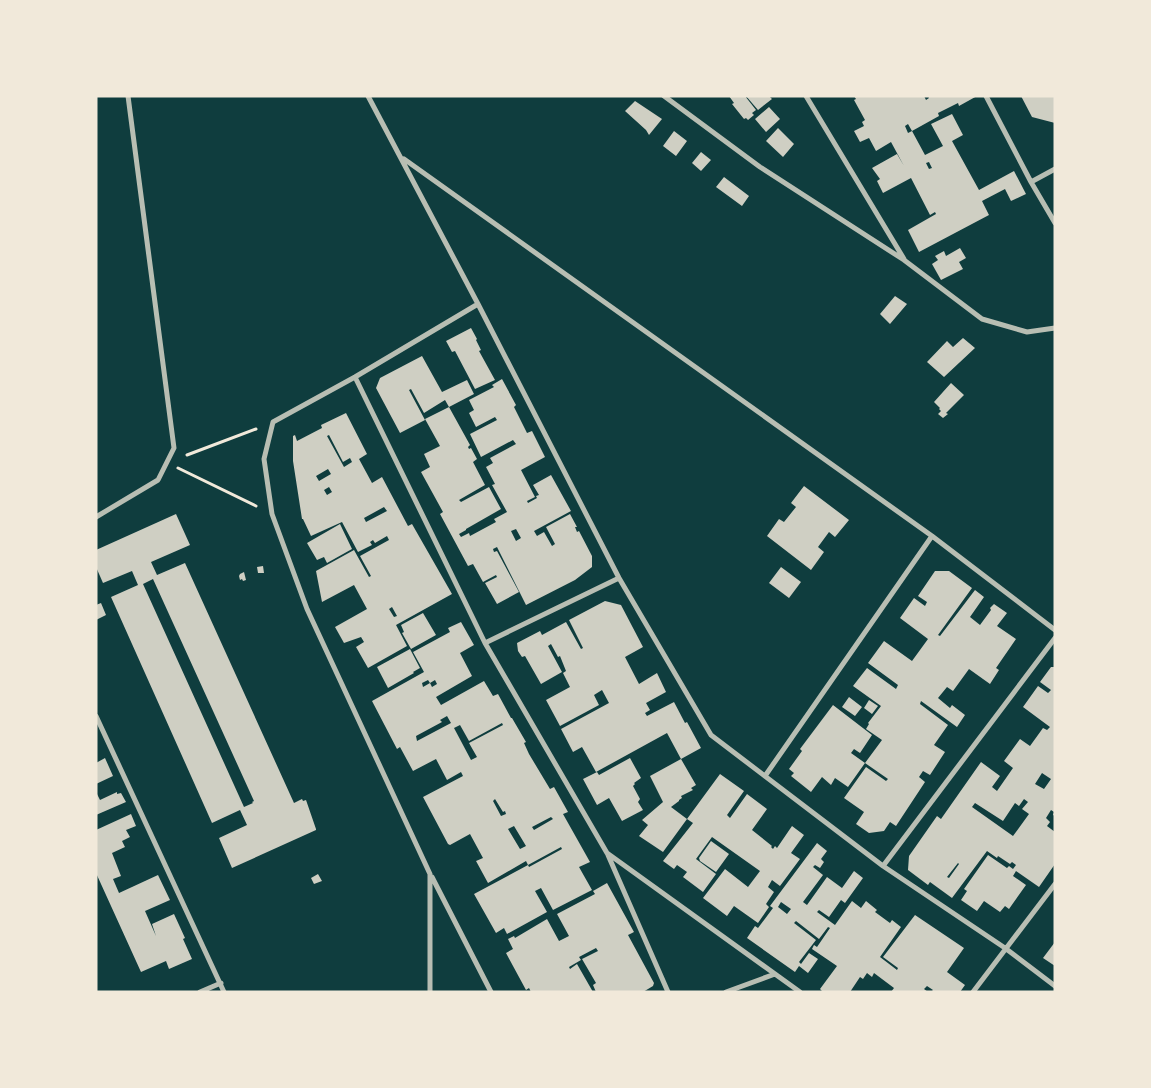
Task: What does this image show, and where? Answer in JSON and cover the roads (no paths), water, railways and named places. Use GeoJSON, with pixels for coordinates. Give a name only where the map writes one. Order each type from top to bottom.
{"type":"FeatureCollection","features":[{"type":"Feature","properties":{"kind":"street"},"geometry":{"type":"LineString","coordinates":[[96,517],[158,480],[174,448],[128,96]]}},
{"type":"Feature","properties":{"kind":"street"},"geometry":{"type":"LineString","coordinates":[[368,96],[402,158],[619,578],[711,734],[883,866],[1005,948],[1055,986]]}},
{"type":"Feature","properties":{"kind":"street"},"geometry":{"type":"LineString","coordinates":[[664,96],[760,167],[904,260],[982,319],[1027,332],[1055,328]]}},
{"type":"Feature","properties":{"kind":"street"},"geometry":{"type":"LineString","coordinates":[[806,96],[904,260]]}},
{"type":"Feature","properties":{"kind":"street"},"geometry":{"type":"LineString","coordinates":[[986,96],[1031,182],[1055,223]]}},
{"type":"Feature","properties":{"kind":"street"},"geometry":{"type":"LineString","coordinates":[[402,158],[932,536],[1055,630]]}},
{"type":"Feature","properties":{"kind":"street"},"geometry":{"type":"LineString","coordinates":[[1031,182],[1055,169]]}},
{"type":"Feature","properties":{"kind":"street"},"geometry":{"type":"LineString","coordinates":[[478,304],[355,378],[273,422],[264,459],[272,514],[307,610],[430,874],[491,992]]}},
{"type":"Feature","properties":{"kind":"street"},"geometry":{"type":"LineString","coordinates":[[355,378],[485,643],[607,853],[668,992]]}},
{"type":"Feature","properties":{"kind":"street"},"geometry":{"type":"LineString","coordinates":[[765,776],[932,536]]}},
{"type":"Feature","properties":{"kind":"street"},"geometry":{"type":"LineString","coordinates":[[485,643],[619,578]]}},
{"type":"Feature","properties":{"kind":"street"},"geometry":{"type":"LineString","coordinates":[[883,866],[1055,638]]}},
{"type":"Feature","properties":{"kind":"street"},"geometry":{"type":"LineString","coordinates":[[96,716],[224,992]]}},
{"type":"Feature","properties":{"kind":"street"},"geometry":{"type":"LineString","coordinates":[[607,853],[800,992]]}},
{"type":"Feature","properties":{"kind":"street"},"geometry":{"type":"LineString","coordinates":[[430,874],[430,992]]}},
{"type":"Feature","properties":{"kind":"street"},"geometry":{"type":"LineString","coordinates":[[973,992],[1055,884]]}},
{"type":"Feature","properties":{"kind":"street"},"geometry":{"type":"LineString","coordinates":[[726,992],[775,974]]}},
{"type":"Feature","properties":{"kind":"street"},"geometry":{"type":"LineString","coordinates":[[200,992],[221,983]]}}]}
